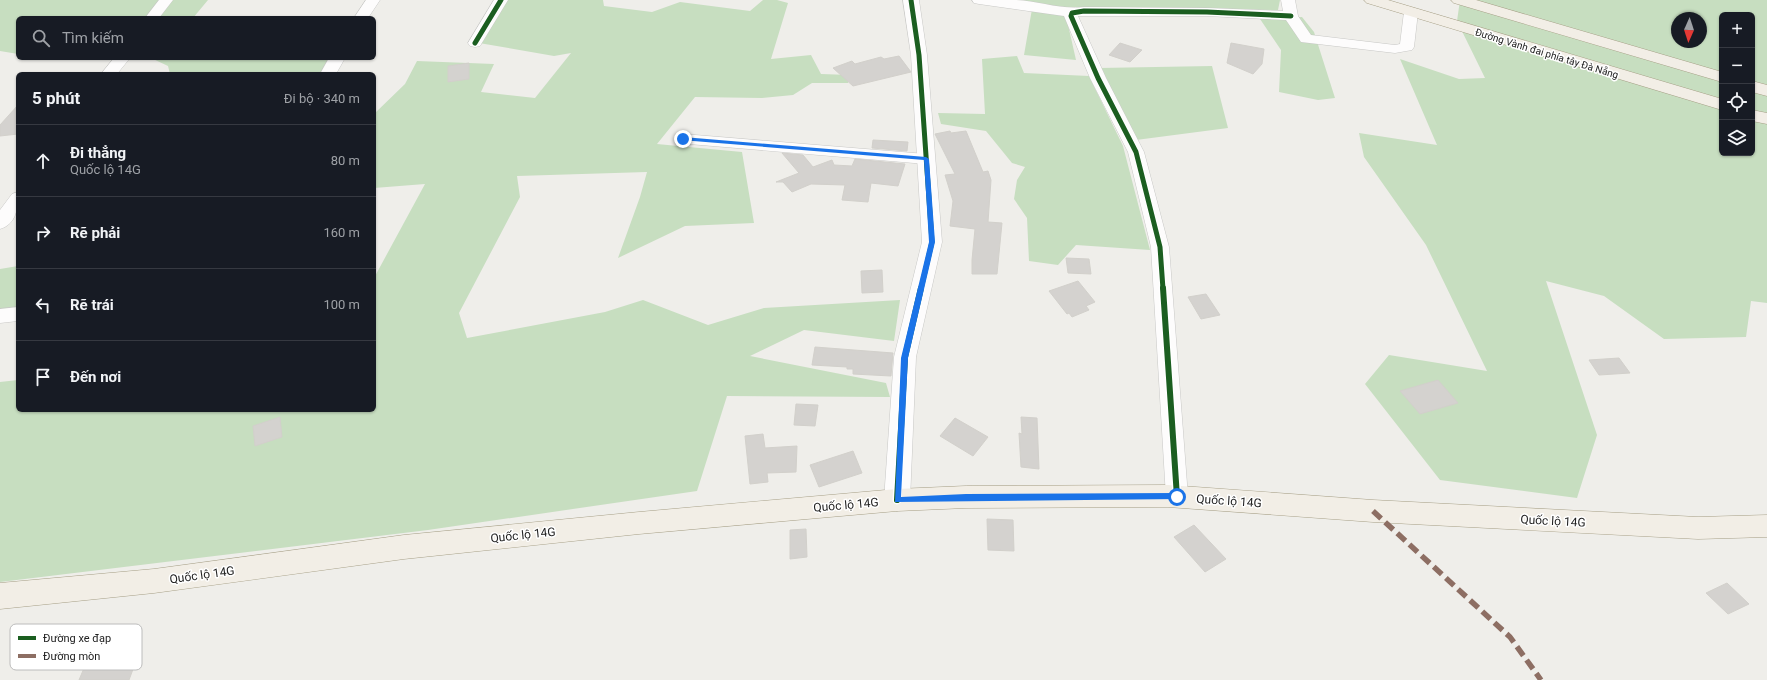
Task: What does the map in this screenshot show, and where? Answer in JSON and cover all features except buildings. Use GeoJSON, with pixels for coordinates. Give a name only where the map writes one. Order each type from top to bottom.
{"type":"FeatureCollection","features":[{"type":"Feature","properties":{"kind":"main road","name":"Đường Vành đai phía tây Đà Nẵng"},"geometry":{"type":"LineString","coordinates":[[1372,0],[1719,105]]}},
{"type":"Feature","properties":{"kind":"main road"},"geometry":{"type":"LineString","coordinates":[[1459,0],[1719,76]]}},
{"type":"Feature","properties":{"kind":"main road"},"geometry":{"type":"LineString","coordinates":[[1755,87],[1767,91]]}},
{"type":"Feature","properties":{"kind":"main road"},"geometry":{"type":"LineString","coordinates":[[1755,115],[1767,119]]}},
{"type":"Feature","properties":{"kind":"main road","name":"Quốc lộ 14G"},"geometry":{"type":"LineString","coordinates":[[0,596],[154,581],[404,548],[639,523],[897,500],[974,497],[1177,497],[1381,512],[1698,528],[1767,526]]}},
{"type":"Feature","properties":{"kind":"street"},"geometry":{"type":"LineString","coordinates":[[154,16],[166,0]]}},
{"type":"Feature","properties":{"kind":"street"},"geometry":{"type":"LineString","coordinates":[[362,16],[373,0]]}},
{"type":"Feature","properties":{"kind":"street"},"geometry":{"type":"LineString","coordinates":[[475,44],[501,0]]}},
{"type":"Feature","properties":{"kind":"street"},"geometry":{"type":"LineString","coordinates":[[897,500],[905,358],[932,242],[920,56],[911,0]]}},
{"type":"Feature","properties":{"kind":"street"},"geometry":{"type":"LineString","coordinates":[[979,0],[1048,8],[1072,13],[1084,11],[1207,12],[1290,8],[1306,39],[1400,49],[1407,47],[1411,12]]}},
{"type":"Feature","properties":{"kind":"street"},"geometry":{"type":"LineString","coordinates":[[1072,13],[1071,16],[1098,78],[1136,152],[1160,247],[1177,497]]}},
{"type":"Feature","properties":{"kind":"street"},"geometry":{"type":"LineString","coordinates":[[111,72],[120,60]]}},
{"type":"Feature","properties":{"kind":"street"},"geometry":{"type":"LineString","coordinates":[[329,72],[336,60]]}},
{"type":"Feature","properties":{"kind":"street"},"geometry":{"type":"LineString","coordinates":[[683,139],[926,159]]}},
{"type":"Feature","properties":{"kind":"street"},"geometry":{"type":"LineString","coordinates":[[0,223],[16,201]]}},
{"type":"Feature","properties":{"kind":"street"},"geometry":{"type":"LineString","coordinates":[[0,316],[16,314]]}},
{"type":"Feature","properties":{"kind":"green space"},"geometry":{"type":"Polygon","coordinates":[[[0,0],[208,0],[195,16],[16,16],[16,54],[0,51],[0,0]]]}},
{"type":"Feature","properties":{"kind":"green space"},"geometry":{"type":"Polygon","coordinates":[[[499,0],[603,0],[604,6],[652,12],[680,2],[750,11],[763,0],[777,0],[788,3],[771,59],[811,55],[821,74],[850,75],[848,83],[812,83],[793,95],[762,98],[695,97],[657,144],[742,152],[754,223],[685,226],[618,258],[640,197],[647,172],[517,176],[520,197],[459,313],[467,338],[605,312],[643,300],[708,325],[764,308],[900,300],[894,341],[804,330],[750,356],[886,383],[890,397],[727,396],[697,491],[428,530],[0,582],[0,382],[16,380],[16,412],[376,412],[376,274],[425,184],[376,188],[376,112],[405,84],[417,61],[494,64],[481,92],[535,98],[571,53],[554,56],[479,43],[499,0]]]}},
{"type":"Feature","properties":{"kind":"green space"},"geometry":{"type":"Polygon","coordinates":[[[998,0],[1280,0],[1278,10],[1064,7],[1076,60],[1024,55],[1032,9],[998,0]]]}},
{"type":"Feature","properties":{"kind":"green space"},"geometry":{"type":"Polygon","coordinates":[[[1460,0],[1767,0],[1767,303],[1751,301],[1746,337],[1664,339],[1604,296],[1546,281],[1597,435],[1577,498],[1440,480],[1365,384],[1389,355],[1487,371],[1426,245],[1364,157],[1359,133],[1437,145],[1400,59],[1459,79],[1485,78],[1457,21],[1460,0]]]}},
{"type":"Feature","properties":{"kind":"green space"},"geometry":{"type":"Polygon","coordinates":[[[1302,17],[1314,32],[1335,98],[1318,100],[1279,92],[1281,50],[1260,19],[1302,17]]]}},
{"type":"Feature","properties":{"kind":"green space"},"geometry":{"type":"Polygon","coordinates":[[[1017,56],[1024,73],[1089,76],[1123,146],[1150,250],[1076,245],[1058,265],[1029,261],[1027,218],[1014,199],[1017,180],[1025,167],[1012,163],[986,131],[941,124],[938,113],[985,114],[982,59],[1017,56]]]}},
{"type":"Feature","properties":{"kind":"green space"},"geometry":{"type":"Polygon","coordinates":[[[155,60],[343,60],[334,72],[170,72],[168,66],[155,60]]]}},
{"type":"Feature","properties":{"kind":"green space"},"geometry":{"type":"Polygon","coordinates":[[[1212,66],[1228,128],[1136,140],[1099,68],[1212,66]]]}},
{"type":"Feature","properties":{"kind":"green space"},"geometry":{"type":"Polygon","coordinates":[[[16,266],[16,322],[0,321],[0,269],[16,266]]]}},
{"type":"Feature","properties":{"kind":"marked path"},"geometry":{"type":"LineString","coordinates":[[1373,511],[1510,637],[1541,680]]}},
{"type":"Feature","properties":{"kind":"cycle path"},"geometry":{"type":"LineString","coordinates":[[475,43],[501,0]]}},
{"type":"Feature","properties":{"kind":"cycle path"},"geometry":{"type":"LineString","coordinates":[[897,500],[905,357],[932,242],[919,55],[911,0]]}},
{"type":"Feature","properties":{"kind":"cycle path"},"geometry":{"type":"LineString","coordinates":[[1177,497],[1160,247],[1136,152],[1098,78],[1071,16],[1072,13],[1084,11],[1207,12],[1291,16]]}},
{"type":"Feature","properties":{"kind":"route"},"geometry":{"type":"LineString","coordinates":[[683,139],[926,159],[932,242],[905,358],[897,500],[966,497],[1177,497]]}}]}
